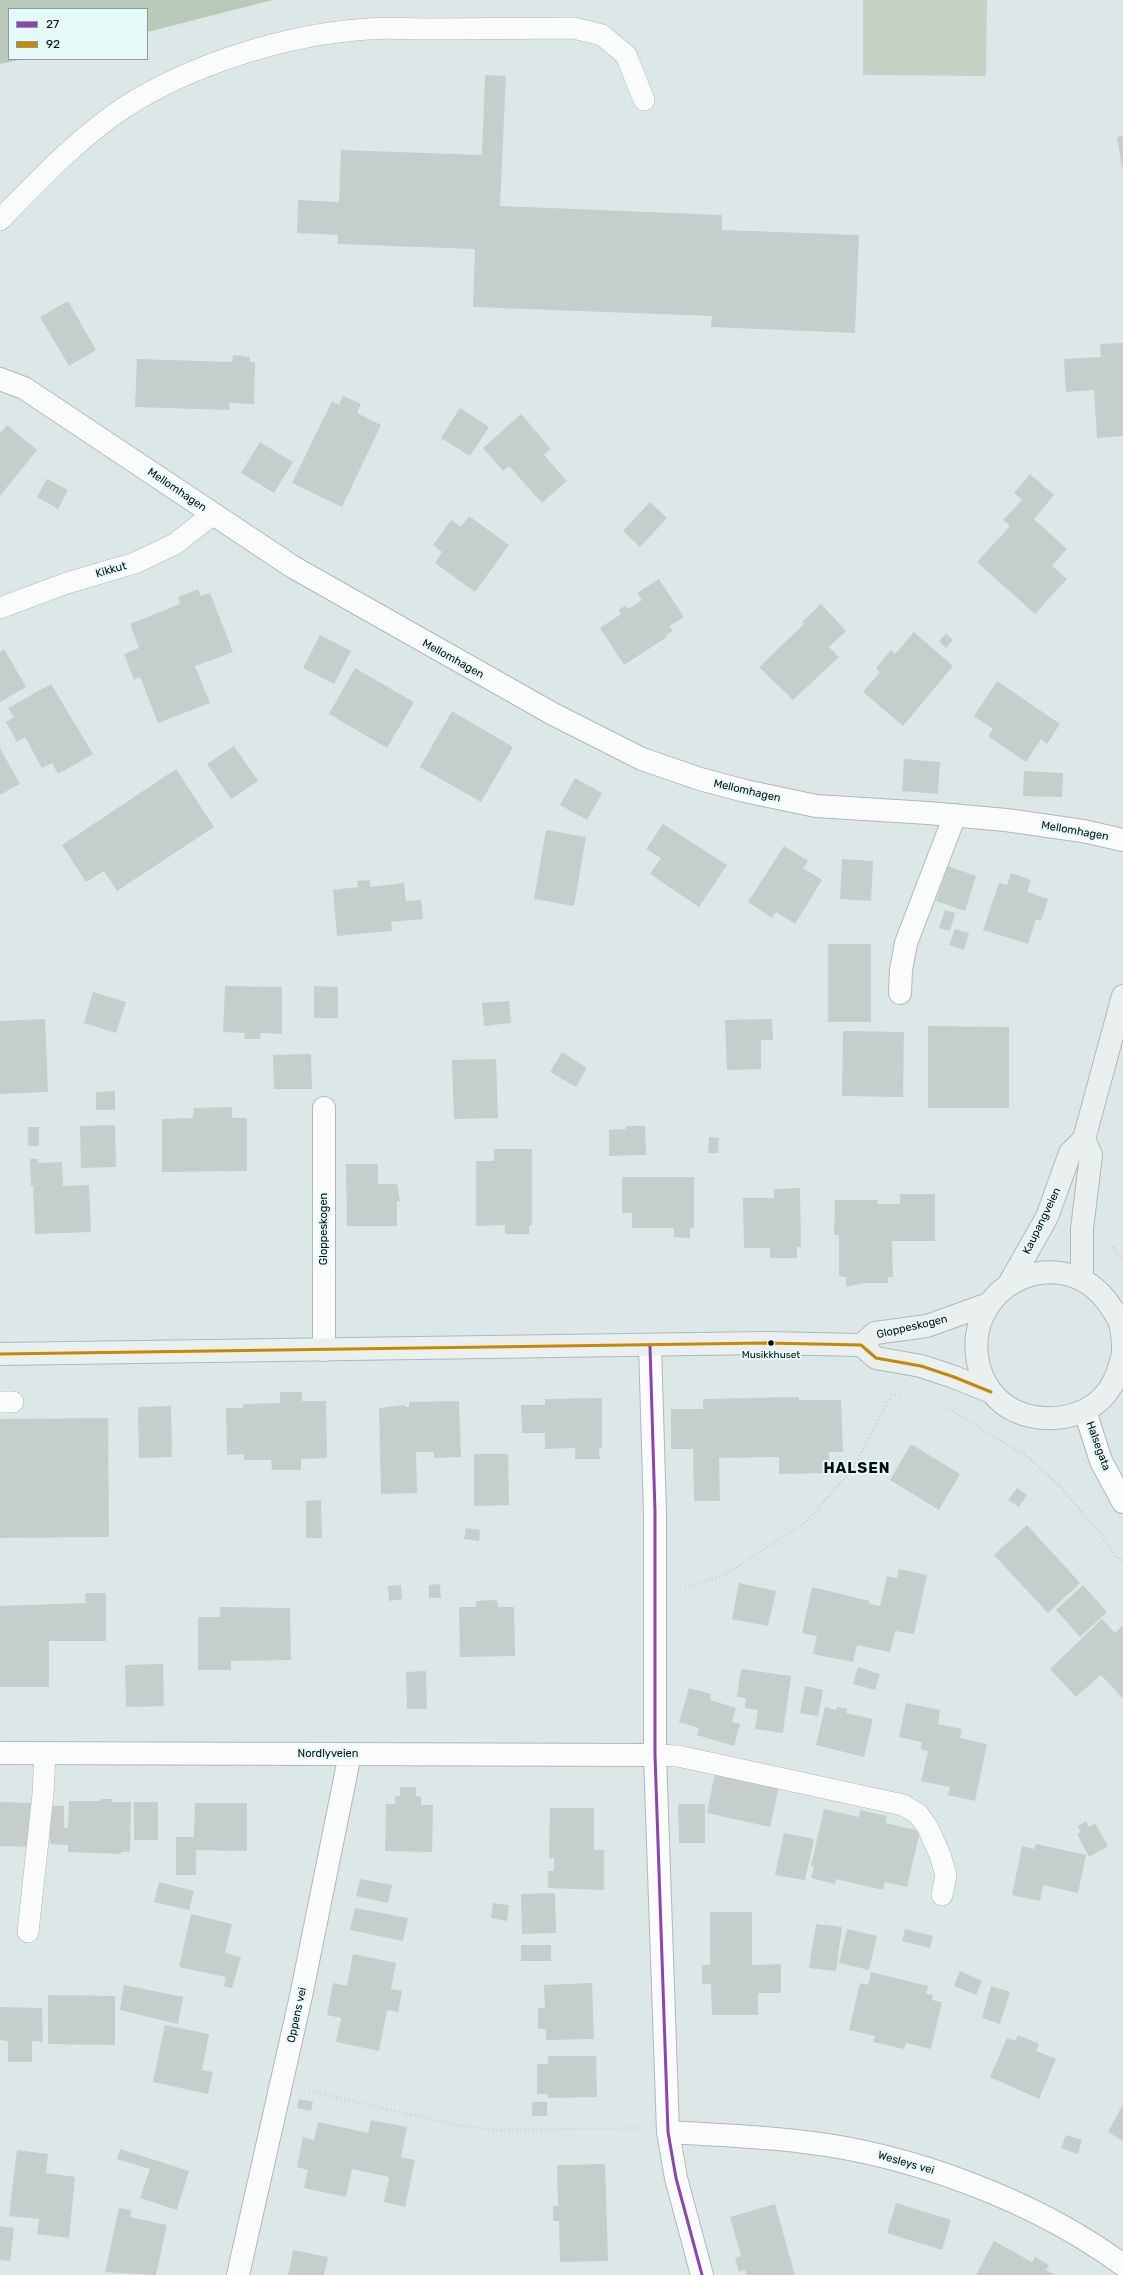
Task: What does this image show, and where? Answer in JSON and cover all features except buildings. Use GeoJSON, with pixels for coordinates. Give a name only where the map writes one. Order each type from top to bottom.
{"type":"FeatureCollection","features":[{"type":"Feature","properties":{"kind":"main road","name":"Kaupangveien"},"geometry":{"type":"LineString","coordinates":[[1009,1284],[1046,1217],[1070,1153],[1084,1139],[1123,996]]}},
{"type":"Feature","properties":{"kind":"main road"},"geometry":{"type":"LineString","coordinates":[[1082,1280],[1082,1229],[1090,1155],[1084,1139]]}},
{"type":"Feature","properties":{"kind":"main road"},"geometry":{"type":"LineString","coordinates":[[1048,1273],[1070,1275],[1082,1280],[1100,1294],[1120,1322],[1123,1354],[1118,1372],[1110,1388],[1099,1401],[1085,1411],[1062,1419],[1025,1415],[1007,1407],[991,1392],[980,1373],[975,1348],[981,1317],[988,1304],[1009,1284],[1023,1277],[1048,1273]]}},
{"type":"Feature","properties":{"kind":"main road","name":"Gloppeskogen"},"geometry":{"type":"LineString","coordinates":[[988,1304],[927,1326],[875,1333],[861,1345],[876,1358],[895,1360],[921,1366],[991,1392]]}},
{"type":"Feature","properties":{"kind":"main road"},"geometry":{"type":"LineString","coordinates":[[0,1354],[650,1346],[766,1343],[861,1345]]}},
{"type":"Feature","properties":{"kind":"street","name":"Mellomhagen"},"geometry":{"type":"LineString","coordinates":[[0,380],[24,388],[293,567],[396,627],[553,714],[642,759],[700,779],[745,791],[816,806],[955,815],[1083,831],[1123,840]]}},
{"type":"Feature","properties":{"kind":"street"},"geometry":{"type":"LineString","coordinates":[[900,993],[901,970],[906,943],[955,815]]}},
{"type":"Feature","properties":{"kind":"street","name":"Gloppeskogen"},"geometry":{"type":"LineString","coordinates":[[324,1108],[324,1350]]}},
{"type":"Feature","properties":{"kind":"street"},"geometry":{"type":"LineString","coordinates":[[650,1346],[656,1512],[655,1755],[668,2132],[676,2178],[702,2275]]}},
{"type":"Feature","properties":{"kind":"street","name":"Halsegata"},"geometry":{"type":"LineString","coordinates":[[1085,1411],[1101,1461],[1123,1502]]}},
{"type":"Feature","properties":{"kind":"street","name":"Nordlyveien"},"geometry":{"type":"LineString","coordinates":[[0,1753],[655,1755]]}},
{"type":"Feature","properties":{"kind":"street","name":"Oppens vei"},"geometry":{"type":"LineString","coordinates":[[238,2275],[281,2085],[350,1754]]}},
{"type":"Feature","properties":{"kind":"street","name":"Wesleys vei"},"geometry":{"type":"LineString","coordinates":[[668,2132],[804,2142],[885,2156],[945,2175],[1016,2203],[1099,2247],[1123,2265]]}},
{"type":"Feature","properties":{"kind":"lane"},"geometry":{"type":"LineString","coordinates":[[0,220],[73,147],[125,108],[175,80],[268,45],[308,36],[368,29],[574,28],[602,35],[626,56],[644,100]]}},
{"type":"Feature","properties":{"kind":"lane","name":"Kikkut"},"geometry":{"type":"LineString","coordinates":[[0,608],[67,583],[135,563],[175,544],[213,514]]}},
{"type":"Feature","properties":{"kind":"lane"},"geometry":{"type":"LineString","coordinates":[[28,1932],[43,1794],[45,1753]]}},
{"type":"Feature","properties":{"kind":"lane"},"geometry":{"type":"LineString","coordinates":[[655,1755],[685,1758],[903,1805],[918,1814],[928,1828],[937,1848],[946,1875],[942,1895]]}},
{"type":"Feature","properties":{"kind":"path"},"geometry":{"type":"LineString","coordinates":[[655,1596],[725,1575],[807,1520],[852,1470],[891,1396],[910,1391]]}},
{"type":"Feature","properties":{"kind":"path"},"geometry":{"type":"LineString","coordinates":[[947,1408],[1026,1456],[1058,1484],[1101,1535],[1115,1556],[1123,1560]]}},
{"type":"Feature","properties":{"kind":"path"},"geometry":{"type":"LineString","coordinates":[[281,2085],[468,2126],[496,2130],[634,2128],[668,2132]]}},
{"type":"Feature","properties":{"kind":"green space"},"geometry":{"type":"Polygon","coordinates":[[[0,0],[273,0],[148,32],[148,8],[8,8],[8,60],[18,60],[0,64],[0,0]]]}},
{"type":"Feature","properties":{"kind":"green space"},"geometry":{"type":"Polygon","coordinates":[[[863,0],[987,0],[986,76],[863,75],[863,0]]]}},
{"type":"Feature","properties":{"kind":"transit line","name":"92"},"geometry":{"type":"LineString","coordinates":[[0,1354],[766,1343],[861,1345],[876,1358],[921,1366],[991,1392]]}},
{"type":"Feature","properties":{"kind":"transit line","name":"27"},"geometry":{"type":"LineString","coordinates":[[650,1346],[655,1512],[655,1755],[668,2132],[676,2178],[702,2275]]}},
{"type":"Feature","properties":{"kind":"place","name":"Musikkhuset"},"geometry":{"type":"Point","coordinates":[771,1343]}},
{"type":"Feature","properties":{"kind":"district","name":"HALSEN"},"geometry":{"type":"Point","coordinates":[857,1469]}}]}
